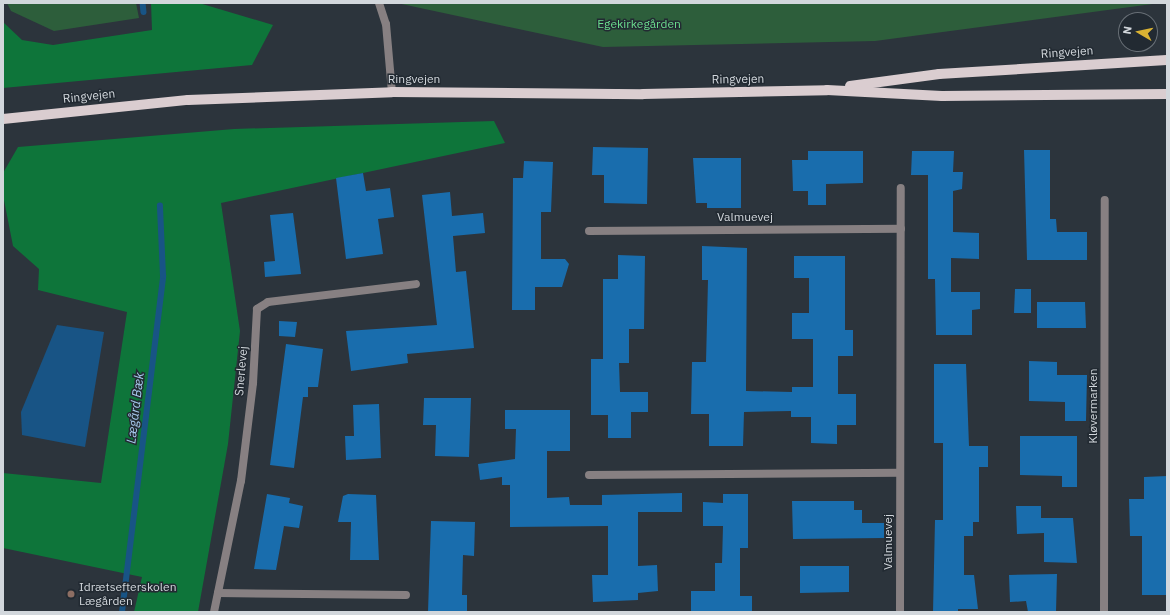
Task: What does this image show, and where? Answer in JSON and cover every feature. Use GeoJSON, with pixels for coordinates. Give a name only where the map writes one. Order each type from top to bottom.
{"type":"FeatureCollection","features":[{"type":"Feature","properties":{"kind":"main road","name":"Ringvejen"},"geometry":{"type":"LineString","coordinates":[[827,90],[939,74],[1167,60]]}},
{"type":"Feature","properties":{"kind":"main road","name":"Ringvejen"},"geometry":{"type":"LineString","coordinates":[[3,119],[180,101],[392,92],[643,94],[827,90],[942,96],[1167,94]]}},
{"type":"Feature","properties":{"kind":"street"},"geometry":{"type":"LineString","coordinates":[[380,3],[386,24],[392,92]]}},
{"type":"Feature","properties":{"kind":"street","name":"Valmuevej"},"geometry":{"type":"LineString","coordinates":[[900,612],[901,188]]}},
{"type":"Feature","properties":{"kind":"street","name":"Kløvermarken"},"geometry":{"type":"LineString","coordinates":[[1104,612],[1105,200]]}},
{"type":"Feature","properties":{"kind":"street","name":"Valmuevej"},"geometry":{"type":"LineString","coordinates":[[589,231],[901,229]]}},
{"type":"Feature","properties":{"kind":"street","name":"Snerlevej"},"geometry":{"type":"LineString","coordinates":[[214,612],[241,481],[253,383],[257,309],[268,302],[416,284]]}},
{"type":"Feature","properties":{"kind":"street"},"geometry":{"type":"LineString","coordinates":[[590,475],[900,473]]}},
{"type":"Feature","properties":{"kind":"street"},"geometry":{"type":"LineString","coordinates":[[218,593],[406,596]]}},
{"type":"Feature","properties":{"kind":"green space"},"geometry":{"type":"Polygon","coordinates":[[[7,3],[136,3],[139,18],[54,31],[11,11],[7,3]]]}},
{"type":"Feature","properties":{"kind":"green space"},"geometry":{"type":"Polygon","coordinates":[[[151,3],[199,3],[273,25],[252,65],[3,88],[3,22],[22,40],[53,45],[152,30],[151,3]]]}},
{"type":"Feature","properties":{"kind":"green space","name":"Egekirkegården"},"geometry":{"type":"Polygon","coordinates":[[[397,3],[1160,3],[875,41],[603,47],[397,3]]]}},
{"type":"Feature","properties":{"kind":"green space"},"geometry":{"type":"Polygon","coordinates":[[[494,121],[505,143],[221,203],[240,331],[228,444],[198,612],[134,612],[142,577],[3,548],[3,473],[101,483],[127,312],[38,290],[39,269],[13,246],[3,195],[3,173],[18,147],[234,129],[494,121]]]}},
{"type":"Feature","properties":{"kind":"water"},"geometry":{"type":"Polygon","coordinates":[[[57,325],[104,332],[85,447],[22,435],[21,412],[57,325]]]}},
{"type":"Feature","properties":{"kind":"building"},"geometry":{"type":"Polygon","coordinates":[[[593,147],[648,148],[647,204],[604,203],[604,175],[592,175],[593,147]]]}},
{"type":"Feature","properties":{"kind":"building"},"geometry":{"type":"Polygon","coordinates":[[[1024,150],[1050,150],[1050,219],[1056,219],[1057,232],[1087,232],[1087,260],[1027,260],[1024,150]]]}},
{"type":"Feature","properties":{"kind":"building"},"geometry":{"type":"Polygon","coordinates":[[[808,151],[863,151],[863,183],[826,184],[826,205],[808,205],[808,191],[793,191],[792,160],[808,160],[808,151]]]}},
{"type":"Feature","properties":{"kind":"building"},"geometry":{"type":"Polygon","coordinates":[[[912,151],[954,151],[953,172],[963,172],[962,189],[953,191],[953,232],[979,233],[979,259],[951,258],[951,292],[980,292],[980,309],[972,310],[972,335],[936,335],[935,279],[928,279],[928,175],[911,175],[912,151]]]}},
{"type":"Feature","properties":{"kind":"building"},"geometry":{"type":"Polygon","coordinates":[[[693,158],[741,158],[741,208],[707,208],[707,203],[696,203],[693,158]]]}},
{"type":"Feature","properties":{"kind":"building"},"geometry":{"type":"Polygon","coordinates":[[[524,161],[553,162],[551,212],[541,212],[541,259],[565,259],[569,264],[562,287],[535,287],[535,310],[512,310],[513,178],[523,178],[524,161]]]}},
{"type":"Feature","properties":{"kind":"building"},"geometry":{"type":"Polygon","coordinates":[[[363,173],[366,191],[390,188],[394,217],[378,219],[383,254],[346,259],[336,178],[363,173]]]}},
{"type":"Feature","properties":{"kind":"building"},"geometry":{"type":"Polygon","coordinates":[[[450,192],[452,216],[483,213],[485,233],[453,236],[456,272],[466,271],[474,348],[407,354],[408,363],[351,371],[346,331],[437,325],[422,195],[450,192]]]}},
{"type":"Feature","properties":{"kind":"building"},"geometry":{"type":"Polygon","coordinates":[[[293,213],[301,274],[265,277],[264,262],[275,261],[270,215],[293,213]]]}},
{"type":"Feature","properties":{"kind":"building"},"geometry":{"type":"Polygon","coordinates":[[[702,246],[747,248],[746,391],[792,392],[792,387],[813,387],[813,339],[792,339],[792,313],[809,313],[809,278],[794,278],[794,256],[845,256],[845,330],[853,330],[853,356],[838,356],[838,394],[856,394],[856,425],[837,425],[837,444],[811,443],[811,417],[791,417],[791,411],[744,412],[743,446],[709,446],[709,414],[691,414],[692,362],[706,362],[708,280],[702,280],[702,246]]]}},
{"type":"Feature","properties":{"kind":"building"},"geometry":{"type":"Polygon","coordinates":[[[618,255],[645,256],[644,329],[629,329],[629,363],[619,363],[620,392],[648,392],[648,412],[631,412],[631,438],[608,438],[608,415],[591,415],[591,359],[603,359],[603,279],[618,279],[618,255]]]}},
{"type":"Feature","properties":{"kind":"building"},"geometry":{"type":"Polygon","coordinates":[[[1015,289],[1031,289],[1031,313],[1014,313],[1015,289]]]}},
{"type":"Feature","properties":{"kind":"building"},"geometry":{"type":"Polygon","coordinates":[[[1037,302],[1085,302],[1086,328],[1037,328],[1037,302]]]}},
{"type":"Feature","properties":{"kind":"building"},"geometry":{"type":"Polygon","coordinates":[[[279,321],[297,322],[295,337],[279,336],[279,321]]]}},
{"type":"Feature","properties":{"kind":"building"},"geometry":{"type":"Polygon","coordinates":[[[286,344],[323,349],[318,387],[308,387],[308,397],[303,397],[294,468],[270,465],[286,344]]]}},
{"type":"Feature","properties":{"kind":"building"},"geometry":{"type":"Polygon","coordinates":[[[1029,361],[1057,362],[1057,375],[1087,375],[1086,421],[1065,421],[1065,402],[1029,401],[1029,361]]]}},
{"type":"Feature","properties":{"kind":"building"},"geometry":{"type":"Polygon","coordinates":[[[934,364],[966,364],[969,446],[988,446],[988,467],[979,467],[979,522],[973,522],[973,536],[964,536],[964,575],[974,575],[978,609],[958,609],[958,612],[933,612],[935,520],[943,520],[943,443],[934,443],[934,364]]]}},
{"type":"Feature","properties":{"kind":"building"},"geometry":{"type":"Polygon","coordinates":[[[424,398],[471,398],[469,457],[435,456],[436,425],[423,425],[424,398]]]}},
{"type":"Feature","properties":{"kind":"building"},"geometry":{"type":"Polygon","coordinates":[[[379,404],[381,458],[346,460],[345,436],[354,436],[353,405],[379,404]]]}},
{"type":"Feature","properties":{"kind":"building"},"geometry":{"type":"Polygon","coordinates":[[[505,410],[570,410],[570,451],[547,451],[547,498],[569,497],[570,505],[602,505],[602,495],[682,493],[682,512],[638,512],[638,566],[657,565],[658,591],[638,593],[638,600],[593,602],[592,575],[608,575],[608,526],[510,527],[510,485],[502,485],[502,477],[480,480],[478,464],[515,459],[516,429],[505,429],[505,410]]]}},
{"type":"Feature","properties":{"kind":"building"},"geometry":{"type":"Polygon","coordinates":[[[1020,436],[1077,436],[1077,487],[1062,487],[1062,476],[1020,475],[1020,436]]]}},
{"type":"Feature","properties":{"kind":"building"},"geometry":{"type":"Polygon","coordinates":[[[1167,476],[1167,595],[1142,595],[1142,536],[1130,536],[1129,499],[1144,499],[1144,477],[1167,476]]]}},
{"type":"Feature","properties":{"kind":"building"},"geometry":{"type":"Polygon","coordinates":[[[267,494],[290,498],[289,503],[303,506],[299,528],[284,526],[276,570],[254,569],[267,494]]]}},
{"type":"Feature","properties":{"kind":"building"},"geometry":{"type":"Polygon","coordinates":[[[348,494],[376,495],[379,560],[350,560],[351,522],[338,522],[343,496],[348,494]]]}},
{"type":"Feature","properties":{"kind":"building"},"geometry":{"type":"Polygon","coordinates":[[[723,494],[748,494],[748,548],[740,548],[740,596],[752,596],[752,612],[691,612],[691,591],[715,591],[715,563],[722,563],[723,526],[703,526],[703,502],[723,503],[723,494]]]}},
{"type":"Feature","properties":{"kind":"building"},"geometry":{"type":"Polygon","coordinates":[[[792,501],[854,501],[854,510],[862,510],[862,523],[884,523],[884,538],[793,539],[792,501]]]}},
{"type":"Feature","properties":{"kind":"building"},"geometry":{"type":"Polygon","coordinates":[[[1016,506],[1041,506],[1041,518],[1073,518],[1077,563],[1044,562],[1044,533],[1017,534],[1016,506]]]}},
{"type":"Feature","properties":{"kind":"building"},"geometry":{"type":"Polygon","coordinates":[[[431,521],[475,522],[474,556],[463,555],[462,595],[467,595],[467,612],[428,612],[431,521]]]}},
{"type":"Feature","properties":{"kind":"building"},"geometry":{"type":"Polygon","coordinates":[[[800,566],[849,566],[849,592],[800,593],[800,566]]]}},
{"type":"Feature","properties":{"kind":"building"},"geometry":{"type":"Polygon","coordinates":[[[1057,574],[1056,612],[1028,612],[1026,601],[1010,602],[1009,575],[1057,574]]]}},
{"type":"Feature","properties":{"kind":"waterway","name":"Lægård Bæk"},"geometry":{"type":"LineString","coordinates":[[143,3],[144,12]]}},
{"type":"Feature","properties":{"kind":"waterway","name":"Lægård Bæk"},"geometry":{"type":"LineString","coordinates":[[122,612],[163,276],[160,206]]}},
{"type":"Feature","properties":{"kind":"place","name":"Idrætsefterskolen Lægården"},"geometry":{"type":"Point","coordinates":[71,594]}}]}
